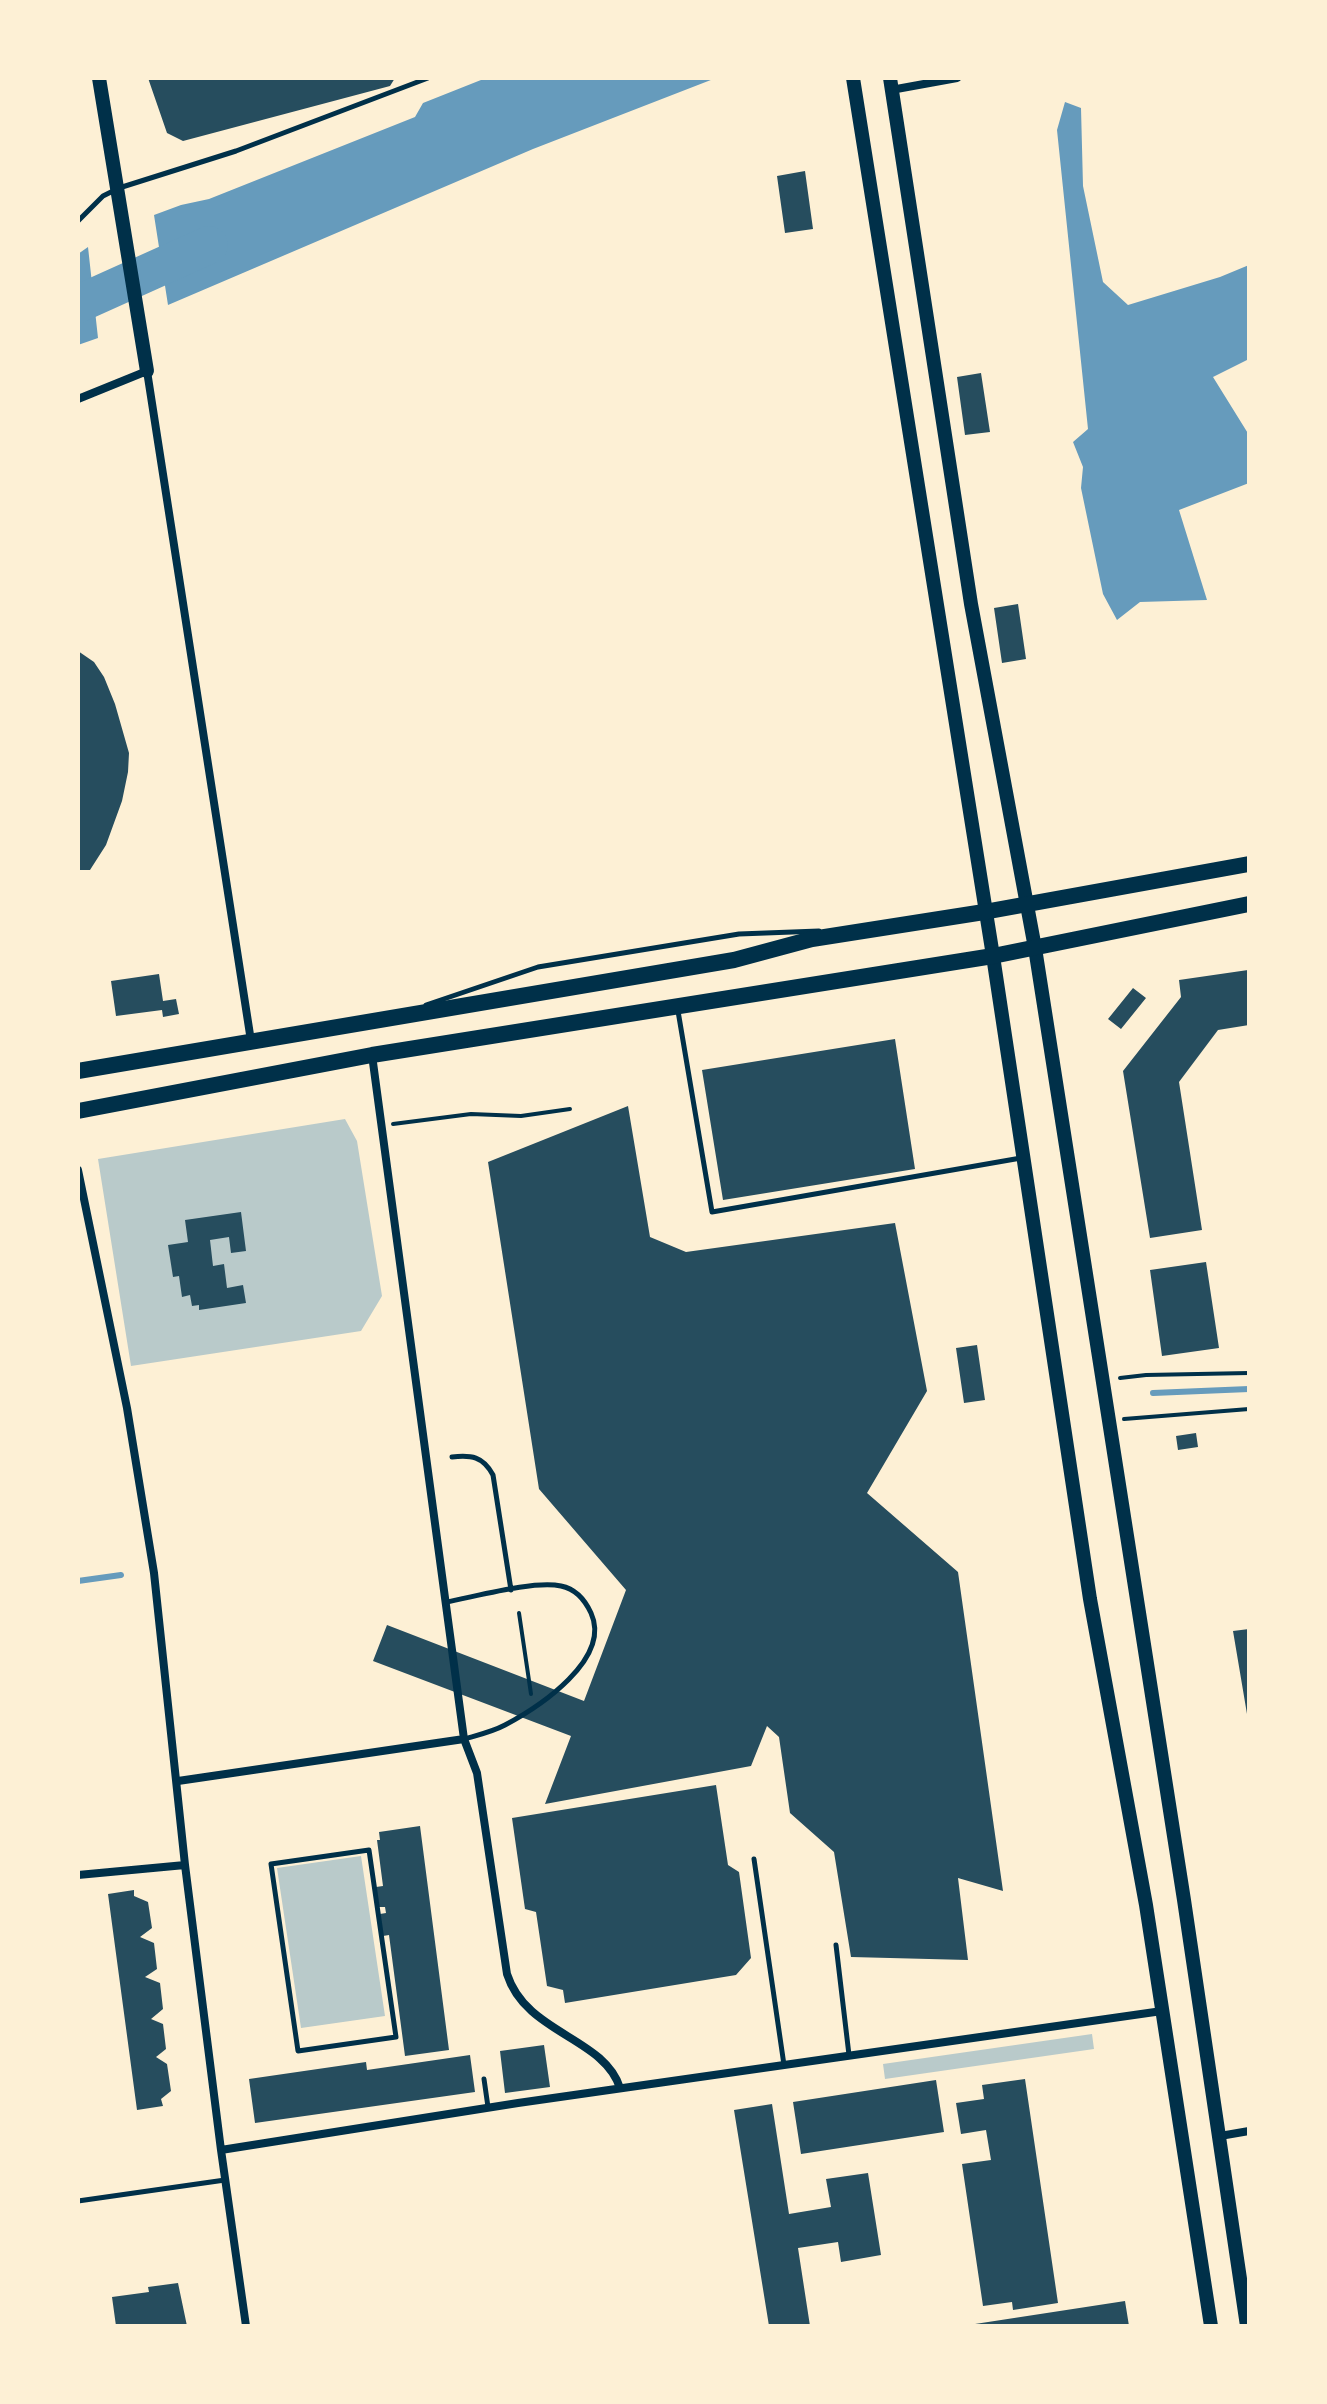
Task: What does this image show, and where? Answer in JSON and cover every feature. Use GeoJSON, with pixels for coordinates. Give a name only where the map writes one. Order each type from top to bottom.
{"type":"FeatureCollection","features":[{"type":"Feature","properties":{"kind":"main road"},"geometry":{"type":"LineString","coordinates":[[99,78],[147,371]]}},
{"type":"Feature","properties":{"kind":"main road"},"geometry":{"type":"LineString","coordinates":[[853,78],[993,956],[1090,1599],[1146,1905],[1211,2326]]}},
{"type":"Feature","properties":{"kind":"main road"},"geometry":{"type":"LineString","coordinates":[[890,84],[971,604],[1035,948],[1247,2326]]}},
{"type":"Feature","properties":{"kind":"main road"},"geometry":{"type":"LineString","coordinates":[[78,1071],[734,960],[812,939],[984,912],[1249,864]]}},
{"type":"Feature","properties":{"kind":"main road"},"geometry":{"type":"LineString","coordinates":[[78,1111],[372,1055],[993,956],[1249,904]]}},
{"type":"Feature","properties":{"kind":"street"},"geometry":{"type":"LineString","coordinates":[[890,84],[957,78]]}},
{"type":"Feature","properties":{"kind":"street"},"geometry":{"type":"LineString","coordinates":[[78,399],[147,371],[251,1041]]}},
{"type":"Feature","properties":{"kind":"street"},"geometry":{"type":"LineString","coordinates":[[372,1055],[464,1739],[477,1773],[507,1974],[512,1990],[533,2014],[605,2063],[616,2075],[620,2088]]}},
{"type":"Feature","properties":{"kind":"street"},"geometry":{"type":"LineString","coordinates":[[78,1170],[127,1408],[154,1573],[185,1865],[246,2326]]}},
{"type":"Feature","properties":{"kind":"street"},"geometry":{"type":"LineString","coordinates":[[178,1781],[464,1739]]}},
{"type":"Feature","properties":{"kind":"street"},"geometry":{"type":"LineString","coordinates":[[78,1875],[185,1865]]}},
{"type":"Feature","properties":{"kind":"street"},"geometry":{"type":"LineString","coordinates":[[221,2150],[620,2088],[1162,2011]]}},
{"type":"Feature","properties":{"kind":"street"},"geometry":{"type":"LineString","coordinates":[[1220,2136],[1249,2131]]}},
{"type":"Feature","properties":{"kind":"lane"},"geometry":{"type":"LineString","coordinates":[[78,221],[103,196],[119,188],[236,151],[428,78]]}},
{"type":"Feature","properties":{"kind":"lane"},"geometry":{"type":"LineString","coordinates":[[392,1017],[538,967],[739,934],[880,928]]}},
{"type":"Feature","properties":{"kind":"lane"},"geometry":{"type":"LineString","coordinates":[[677,1006],[712,1212],[1023,1158]]}},
{"type":"Feature","properties":{"kind":"lane"},"geometry":{"type":"LineString","coordinates":[[452,1457],[476,1457],[484,1461],[493,1475],[511,1590]]}},
{"type":"Feature","properties":{"kind":"lane"},"geometry":{"type":"LineString","coordinates":[[446,1602],[547,1584],[568,1588],[585,1601],[595,1627],[594,1638],[581,1667],[561,1687],[505,1725],[464,1739]]}},
{"type":"Feature","properties":{"kind":"lane"},"geometry":{"type":"LineString","coordinates":[[369,1850],[396,2037],[298,2051],[271,1864],[369,1850]]}},
{"type":"Feature","properties":{"kind":"lane"},"geometry":{"type":"LineString","coordinates":[[754,1859],[784,2065]]}},
{"type":"Feature","properties":{"kind":"lane"},"geometry":{"type":"LineString","coordinates":[[836,1945],[849,2055]]}},
{"type":"Feature","properties":{"kind":"lane"},"geometry":{"type":"LineString","coordinates":[[484,2079],[488,2108]]}},
{"type":"Feature","properties":{"kind":"lane"},"geometry":{"type":"LineString","coordinates":[[78,2201],[225,2180]]}},
{"type":"Feature","properties":{"kind":"path"},"geometry":{"type":"LineString","coordinates":[[381,1126],[471,1114],[521,1116],[570,1109]]}},
{"type":"Feature","properties":{"kind":"path"},"geometry":{"type":"LineString","coordinates":[[1102,1381],[1146,1375],[1249,1373]]}},
{"type":"Feature","properties":{"kind":"path"},"geometry":{"type":"LineString","coordinates":[[1109,1420],[1249,1409]]}},
{"type":"Feature","properties":{"kind":"path"},"geometry":{"type":"LineString","coordinates":[[519,1613],[533,1707]]}},
{"type":"Feature","properties":{"kind":"shaded area"},"geometry":{"type":"Polygon","coordinates":[[[345,1119],[357,1141],[382,1296],[361,1331],[131,1366],[98,1159],[345,1119]]]}},
{"type":"Feature","properties":{"kind":"shaded area"},"geometry":{"type":"Polygon","coordinates":[[[361,1856],[385,2016],[301,2028],[277,1868],[361,1856]]]}},
{"type":"Feature","properties":{"kind":"shaded area"},"geometry":{"type":"Polygon","coordinates":[[[1092,2034],[1094,2049],[885,2079],[883,2064],[1092,2034]]]}},
{"type":"Feature","properties":{"kind":"water"},"geometry":{"type":"Polygon","coordinates":[[[486,78],[716,78],[533,149],[168,305],[154,215],[209,199],[415,117],[423,103],[486,78]]]}},
{"type":"Feature","properties":{"kind":"water"},"geometry":{"type":"Polygon","coordinates":[[[1065,102],[1081,108],[1083,186],[1103,282],[1128,305],[1249,265],[1249,359],[1213,377],[1249,435],[1249,483],[1179,510],[1207,600],[1140,602],[1117,620],[1103,594],[1081,488],[1083,467],[1073,442],[1088,429],[1057,130],[1065,102]]]}},
{"type":"Feature","properties":{"kind":"water"},"geometry":{"type":"Polygon","coordinates":[[[88,247],[98,338],[78,345],[78,254],[88,247]]]}},
{"type":"Feature","properties":{"kind":"building"},"geometry":{"type":"Polygon","coordinates":[[[148,78],[395,78],[390,86],[183,141],[167,133],[148,78]]]}},
{"type":"Feature","properties":{"kind":"building"},"geometry":{"type":"Polygon","coordinates":[[[805,171],[813,229],[785,233],[777,176],[805,171]]]}},
{"type":"Feature","properties":{"kind":"building"},"geometry":{"type":"Polygon","coordinates":[[[981,373],[990,432],[965,435],[957,377],[981,373]]]}},
{"type":"Feature","properties":{"kind":"building"},"geometry":{"type":"Polygon","coordinates":[[[1018,604],[1026,659],[1002,663],[994,608],[1018,604]]]}},
{"type":"Feature","properties":{"kind":"building"},"geometry":{"type":"Polygon","coordinates":[[[78,651],[94,662],[104,677],[129,753],[122,801],[106,845],[90,870],[78,870],[78,651]]]}},
{"type":"Feature","properties":{"kind":"building"},"geometry":{"type":"Polygon","coordinates":[[[1248,970],[1249,1025],[1218,1030],[1179,1082],[1202,1230],[1150,1238],[1123,1071],[1181,997],[1179,980],[1248,970]]]}},
{"type":"Feature","properties":{"kind":"building"},"geometry":{"type":"Polygon","coordinates":[[[159,974],[163,1001],[176,999],[179,1014],[163,1017],[162,1010],[116,1016],[111,981],[159,974]]]}},
{"type":"Feature","properties":{"kind":"building"},"geometry":{"type":"Polygon","coordinates":[[[1133,988],[1146,998],[1121,1029],[1108,1019],[1133,988]]]}},
{"type":"Feature","properties":{"kind":"building"},"geometry":{"type":"Polygon","coordinates":[[[895,1039],[915,1169],[723,1200],[702,1070],[895,1039]]]}},
{"type":"Feature","properties":{"kind":"building"},"geometry":{"type":"Polygon","coordinates":[[[628,1106],[650,1237],[686,1252],[895,1223],[927,1391],[867,1493],[958,1572],[1003,1891],[958,1878],[968,1960],[851,1957],[834,1852],[790,1813],[779,1737],[767,1726],[751,1766],[545,1804],[571,1736],[373,1661],[387,1625],[584,1701],[626,1590],[539,1489],[488,1162],[628,1106]]]}},
{"type":"Feature","properties":{"kind":"building"},"geometry":{"type":"Polygon","coordinates":[[[241,1212],[246,1251],[231,1253],[229,1237],[210,1240],[213,1266],[224,1264],[227,1288],[243,1285],[246,1303],[199,1310],[199,1305],[192,1306],[190,1295],[182,1297],[179,1276],[173,1277],[168,1245],[188,1242],[185,1220],[241,1212]]]}},
{"type":"Feature","properties":{"kind":"building"},"geometry":{"type":"Polygon","coordinates":[[[1206,1262],[1219,1348],[1162,1356],[1150,1270],[1206,1262]]]}},
{"type":"Feature","properties":{"kind":"building"},"geometry":{"type":"Polygon","coordinates":[[[977,1345],[985,1400],[964,1403],[956,1348],[977,1345]]]}},
{"type":"Feature","properties":{"kind":"building"},"geometry":{"type":"Polygon","coordinates":[[[1196,1433],[1198,1447],[1178,1450],[1176,1436],[1196,1433]]]}},
{"type":"Feature","properties":{"kind":"building"},"geometry":{"type":"Polygon","coordinates":[[[1249,1629],[1249,1714],[1247,1714],[1233,1631],[1249,1629]]]}},
{"type":"Feature","properties":{"kind":"building"},"geometry":{"type":"Polygon","coordinates":[[[716,1785],[728,1865],[739,1872],[751,1958],[736,1975],[565,2003],[563,1990],[547,1986],[536,1912],[525,1909],[512,1818],[716,1785]]]}},
{"type":"Feature","properties":{"kind":"building"},"geometry":{"type":"Polygon","coordinates":[[[420,1826],[449,2050],[405,2056],[389,1935],[383,1936],[380,1914],[386,1913],[385,1907],[379,1907],[376,1887],[383,1886],[377,1840],[380,1840],[379,1832],[420,1826]]]}},
{"type":"Feature","properties":{"kind":"building"},"geometry":{"type":"Polygon","coordinates":[[[134,1890],[134,1896],[148,1902],[152,1928],[140,1937],[154,1943],[157,1969],[145,1977],[160,1983],[163,2009],[151,2019],[163,2024],[166,2049],[156,2057],[167,2064],[171,2091],[161,2099],[163,2106],[137,2110],[108,1894],[134,1890]]]}},
{"type":"Feature","properties":{"kind":"building"},"geometry":{"type":"Polygon","coordinates":[[[544,2045],[550,2087],[505,2093],[500,2051],[544,2045]]]}},
{"type":"Feature","properties":{"kind":"building"},"geometry":{"type":"Polygon","coordinates":[[[470,2055],[475,2092],[255,2123],[249,2079],[366,2062],[367,2070],[470,2055]]]}},
{"type":"Feature","properties":{"kind":"building"},"geometry":{"type":"Polygon","coordinates":[[[1025,2079],[1058,2303],[1013,2310],[1012,2302],[983,2306],[962,2164],[991,2160],[986,2130],[961,2134],[956,2103],[984,2099],[982,2085],[1025,2079]]]}},
{"type":"Feature","properties":{"kind":"building"},"geometry":{"type":"Polygon","coordinates":[[[936,2080],[944,2132],[801,2154],[793,2102],[936,2080]]]}},
{"type":"Feature","properties":{"kind":"building"},"geometry":{"type":"Polygon","coordinates":[[[772,2104],[789,2214],[831,2207],[826,2179],[868,2173],[881,2255],[841,2262],[838,2242],[798,2248],[810,2326],[769,2326],[734,2110],[772,2104]]]}},
{"type":"Feature","properties":{"kind":"building"},"geometry":{"type":"Polygon","coordinates":[[[178,2283],[187,2326],[116,2326],[112,2297],[149,2292],[148,2287],[178,2283]]]}},
{"type":"Feature","properties":{"kind":"building"},"geometry":{"type":"Polygon","coordinates":[[[1125,2301],[1129,2326],[975,2324],[1125,2301]]]}},
{"type":"Feature","properties":{"kind":"waterway"},"geometry":{"type":"LineString","coordinates":[[78,304],[209,245]]}},
{"type":"Feature","properties":{"kind":"waterway"},"geometry":{"type":"LineString","coordinates":[[1153,1393],[1249,1389]]}},
{"type":"Feature","properties":{"kind":"waterway"},"geometry":{"type":"LineString","coordinates":[[78,1581],[121,1575]]}}]}
